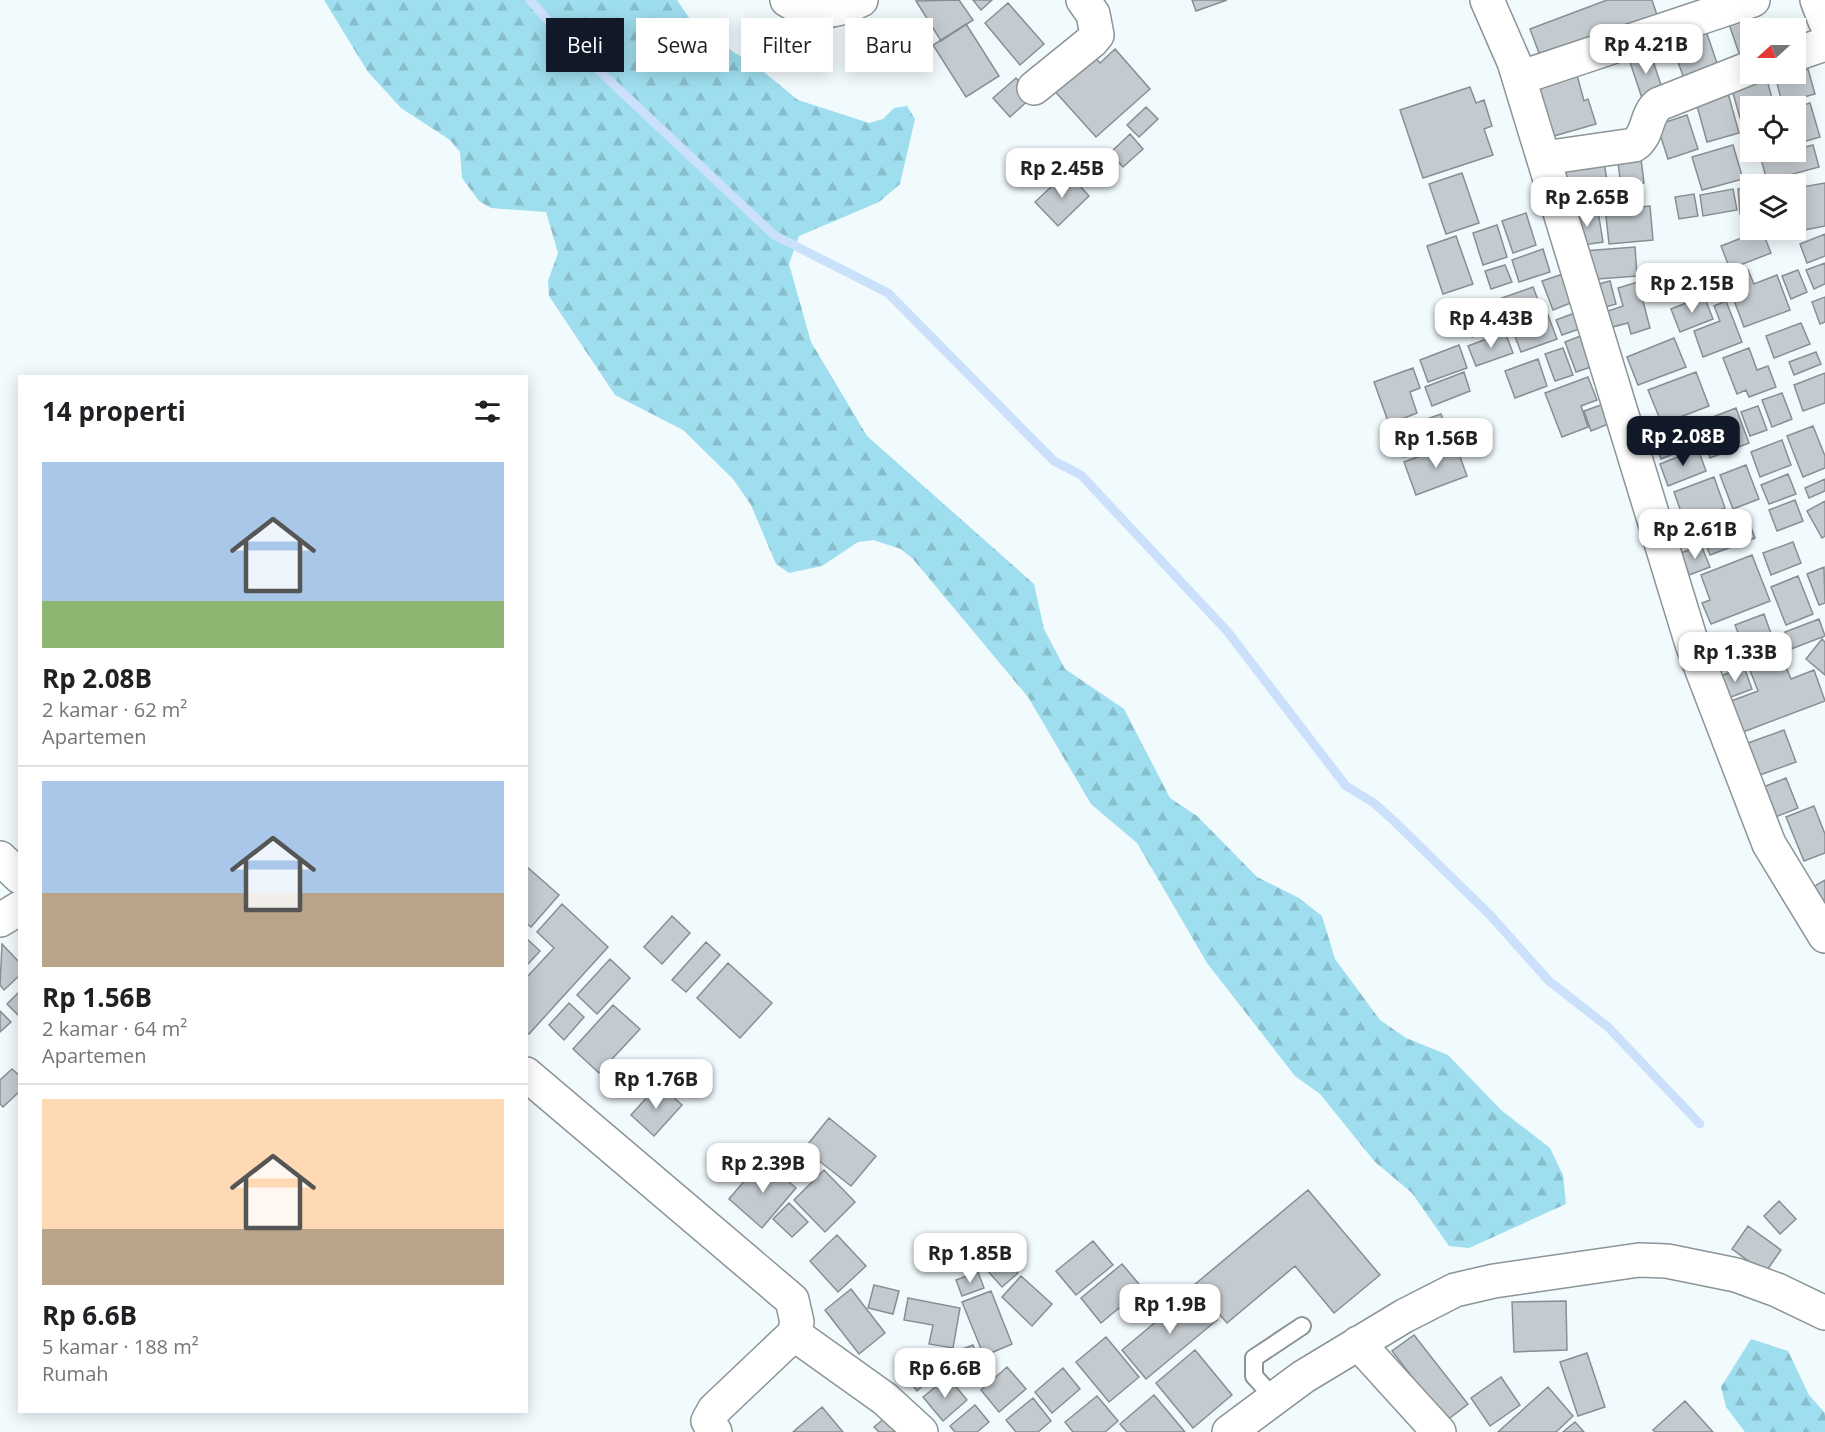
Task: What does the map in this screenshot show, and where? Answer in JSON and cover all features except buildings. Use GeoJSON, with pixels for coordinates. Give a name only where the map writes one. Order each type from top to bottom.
{"type":"FeatureCollection","features":[{"type":"Feature","properties":{"kind":"street"},"geometry":{"type":"LineString","coordinates":[[787,0],[797,7],[840,11],[861,0]]}},
{"type":"Feature","properties":{"kind":"street"},"geometry":{"type":"LineString","coordinates":[[1034,88],[1092,42],[1097,35],[1093,14],[1083,0]]}},
{"type":"Feature","properties":{"kind":"street"},"geometry":{"type":"LineString","coordinates":[[1487,0],[1519,78],[1692,644],[1769,844],[1825,936]]}},
{"type":"Feature","properties":{"kind":"street"},"geometry":{"type":"LineString","coordinates":[[1519,78],[1753,0]]}},
{"type":"Feature","properties":{"kind":"street"},"geometry":{"type":"LineString","coordinates":[[1817,0],[1825,21]]}},
{"type":"Feature","properties":{"kind":"street"},"geometry":{"type":"LineString","coordinates":[[1806,51],[1825,44]]}},
{"type":"Feature","properties":{"kind":"street"},"geometry":{"type":"LineString","coordinates":[[1544,158],[1634,145],[1642,137],[1653,109],[1659,104],[1740,72]]}},
{"type":"Feature","properties":{"kind":"street"},"geometry":{"type":"LineString","coordinates":[[0,858],[18,875]]}},
{"type":"Feature","properties":{"kind":"street"},"geometry":{"type":"LineString","coordinates":[[0,920],[18,909]]}},
{"type":"Feature","properties":{"kind":"street"},"geometry":{"type":"LineString","coordinates":[[528,1076],[792,1300],[797,1322],[794,1334],[714,1410],[708,1421],[715,1432]]}},
{"type":"Feature","properties":{"kind":"street"},"geometry":{"type":"LineString","coordinates":[[1229,1432],[1274,1398],[1358,1343],[1455,1290],[1533,1274],[1639,1260],[1677,1263],[1736,1275],[1777,1290],[1825,1313]]}},
{"type":"Feature","properties":{"kind":"street"},"geometry":{"type":"LineString","coordinates":[[794,1334],[885,1399],[921,1432]]}},
{"type":"Feature","properties":{"kind":"street"},"geometry":{"type":"LineString","coordinates":[[1358,1343],[1439,1432]]}},
{"type":"Feature","properties":{"kind":"lane"},"geometry":{"type":"LineString","coordinates":[[1274,1398],[1254,1376],[1254,1358],[1302,1326]]}},
{"type":"Feature","properties":{"kind":"green space"},"geometry":{"type":"Polygon","coordinates":[[[324,0],[677,0],[689,18],[636,18],[636,72],[729,72],[729,49],[741,57],[741,72],[764,72],[798,100],[869,123],[883,119],[894,108],[907,106],[915,119],[900,184],[879,202],[799,236],[789,264],[811,342],[867,436],[1034,584],[1044,629],[1065,669],[1124,709],[1170,798],[1197,816],[1257,877],[1299,898],[1322,916],[1335,959],[1380,1020],[1406,1038],[1448,1055],[1501,1110],[1550,1148],[1563,1175],[1566,1204],[1469,1248],[1449,1246],[1412,1193],[1375,1162],[1320,1094],[1295,1076],[1207,963],[1137,843],[1091,804],[1028,697],[913,559],[901,549],[873,540],[858,542],[822,566],[789,573],[776,564],[751,505],[733,479],[683,430],[615,395],[549,296],[548,281],[558,253],[546,212],[491,208],[479,201],[462,178],[460,152],[450,140],[401,108],[368,72],[324,0]]]}},
{"type":"Feature","properties":{"kind":"green space"},"geometry":{"type":"Polygon","coordinates":[[[1751,1339],[1788,1351],[1809,1395],[1825,1413],[1825,1432],[1745,1432],[1726,1407],[1721,1387],[1751,1339]]]}},
{"type":"Feature","properties":{"kind":"waterway"},"geometry":{"type":"LineString","coordinates":[[530,0],[559,33],[774,235],[888,293],[1054,461],[1081,475],[1227,631],[1346,786],[1374,803],[1395,822],[1490,915],[1549,981],[1608,1027],[1700,1124]]}}]}
